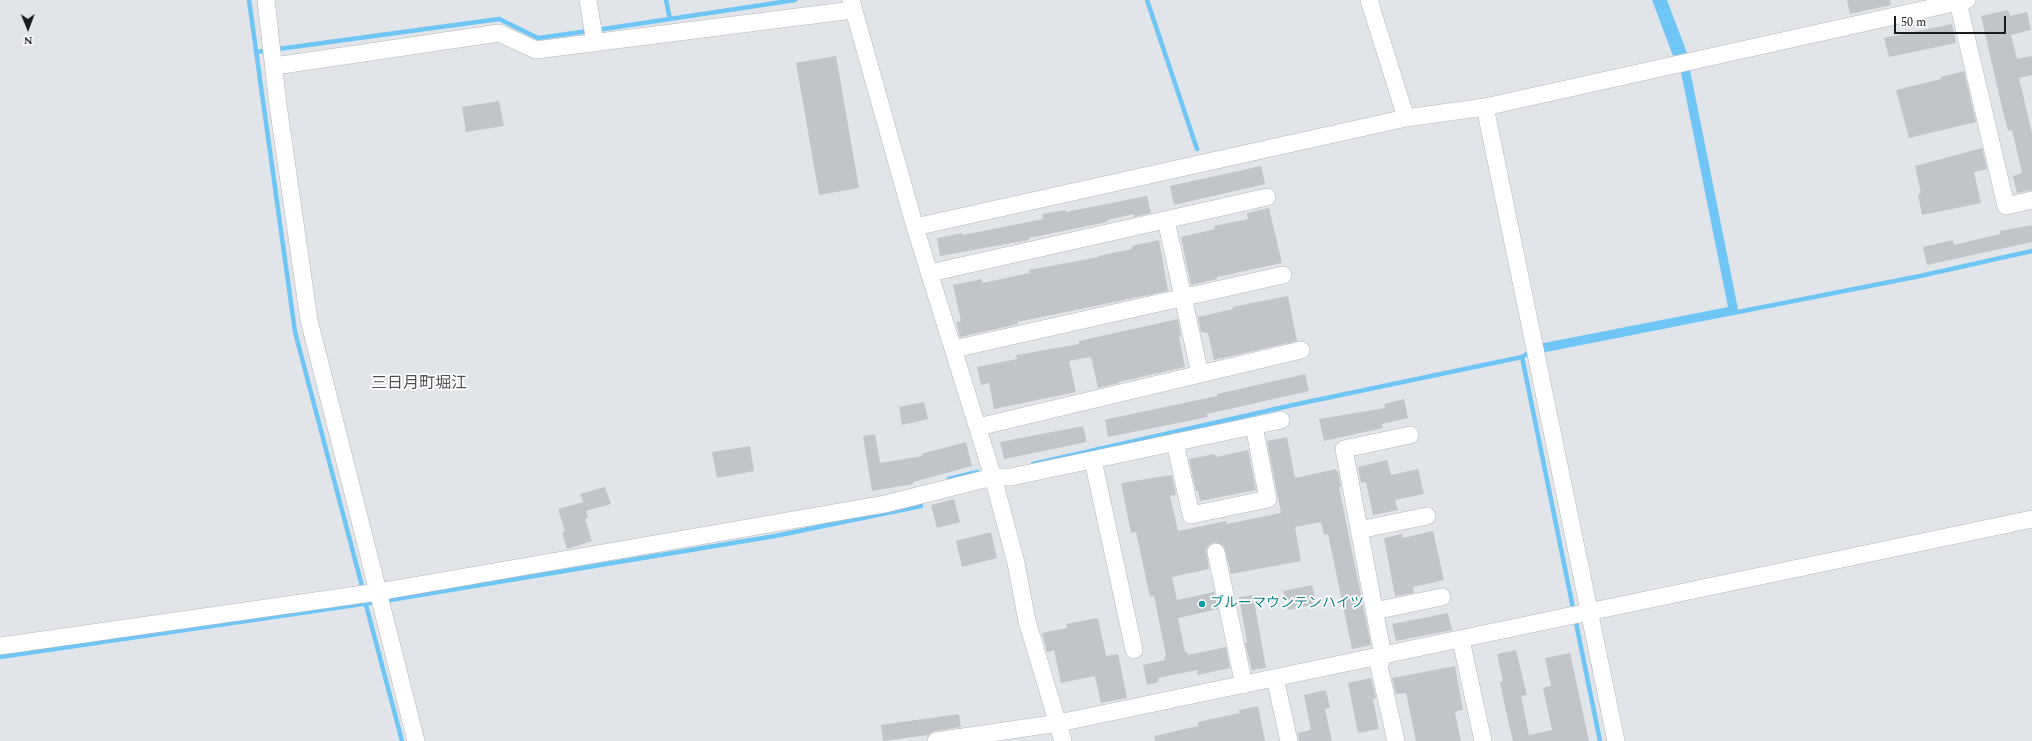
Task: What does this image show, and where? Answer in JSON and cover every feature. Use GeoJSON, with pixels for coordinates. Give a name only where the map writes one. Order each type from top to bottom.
{"type":"FeatureCollection","features":[{"type":"Feature","properties":{"kind":"street"},"geometry":{"type":"LineString","coordinates":[[266,0],[275,66],[278,105],[309,320],[416,741]]}},
{"type":"Feature","properties":{"kind":"street"},"geometry":{"type":"LineString","coordinates":[[588,0],[595,43]]}},
{"type":"Feature","properties":{"kind":"street"},"geometry":{"type":"LineString","coordinates":[[1368,0],[1406,118]]}},
{"type":"Feature","properties":{"kind":"street"},"geometry":{"type":"LineString","coordinates":[[916,227],[1406,118],[1485,107],[1932,4],[1962,1],[2006,206],[2032,200]]}},
{"type":"Feature","properties":{"kind":"street"},"geometry":{"type":"LineString","coordinates":[[275,66],[499,33],[536,50],[595,43],[852,5],[916,227],[993,477],[1016,563],[1027,621],[1059,723],[1063,741]]}},
{"type":"Feature","properties":{"kind":"street"},"geometry":{"type":"LineString","coordinates":[[1485,107],[1616,741]]}},
{"type":"Feature","properties":{"kind":"street"},"geometry":{"type":"LineString","coordinates":[[930,273],[1267,197]]}},
{"type":"Feature","properties":{"kind":"street"},"geometry":{"type":"LineString","coordinates":[[1166,220],[1200,374]]}},
{"type":"Feature","properties":{"kind":"street"},"geometry":{"type":"LineString","coordinates":[[954,349],[1283,275]]}},
{"type":"Feature","properties":{"kind":"street"},"geometry":{"type":"LineString","coordinates":[[978,427],[1301,350]]}},
{"type":"Feature","properties":{"kind":"street"},"geometry":{"type":"LineString","coordinates":[[0,646],[378,592],[885,504],[993,477],[1011,477],[1281,420]]}},
{"type":"Feature","properties":{"kind":"street"},"geometry":{"type":"LineString","coordinates":[[1175,442],[1191,515],[1268,499],[1254,426]]}},
{"type":"Feature","properties":{"kind":"street"},"geometry":{"type":"LineString","coordinates":[[1396,741],[1379,666],[1383,656],[1344,449],[1410,435]]}},
{"type":"Feature","properties":{"kind":"street"},"geometry":{"type":"LineString","coordinates":[[1093,460],[1134,650]]}},
{"type":"Feature","properties":{"kind":"street"},"geometry":{"type":"LineString","coordinates":[[1359,530],[1427,516]]}},
{"type":"Feature","properties":{"kind":"street"},"geometry":{"type":"LineString","coordinates":[[936,741],[1059,723],[1461,640],[2032,519]]}},
{"type":"Feature","properties":{"kind":"street"},"geometry":{"type":"LineString","coordinates":[[1216,552],[1244,685]]}},
{"type":"Feature","properties":{"kind":"street"},"geometry":{"type":"LineString","coordinates":[[1374,611],[1442,597]]}},
{"type":"Feature","properties":{"kind":"street"},"geometry":{"type":"LineString","coordinates":[[1461,640],[1483,741]]}},
{"type":"Feature","properties":{"kind":"street"},"geometry":{"type":"LineString","coordinates":[[1275,678],[1289,741]]}},
{"type":"Feature","properties":{"kind":"water"},"geometry":{"type":"Polygon","coordinates":[[[1652,0],[1667,0],[1687,53],[1673,56],[1652,0]]]}},
{"type":"Feature","properties":{"kind":"water"},"geometry":{"type":"Polygon","coordinates":[[[1689,65],[1739,314],[1541,353],[1539,344],[1728,307],[1680,67],[1689,65]]]}},
{"type":"Feature","properties":{"kind":"building"},"geometry":{"type":"Polygon","coordinates":[[[1847,0],[1890,0],[1891,5],[1850,14],[1847,0]]]}},
{"type":"Feature","properties":{"kind":"building"},"geometry":{"type":"Polygon","coordinates":[[[2008,10],[2010,16],[2027,12],[2031,30],[2011,35],[2017,59],[2032,56],[2032,75],[2019,78],[2032,133],[2032,190],[2017,193],[2013,176],[2022,173],[2012,130],[2008,131],[1981,16],[2008,10]]]}},
{"type":"Feature","properties":{"kind":"building"},"geometry":{"type":"Polygon","coordinates":[[[1952,24],[1956,43],[1889,57],[1884,38],[1952,24]]]}},
{"type":"Feature","properties":{"kind":"building"},"geometry":{"type":"Polygon","coordinates":[[[836,56],[859,188],[819,195],[796,63],[836,56]]]}},
{"type":"Feature","properties":{"kind":"building"},"geometry":{"type":"Polygon","coordinates":[[[1964,71],[1976,122],[1909,138],[1896,90],[1941,79],[1941,77],[1964,71]]]}},
{"type":"Feature","properties":{"kind":"building"},"geometry":{"type":"Polygon","coordinates":[[[499,101],[504,126],[466,132],[462,107],[499,101]]]}},
{"type":"Feature","properties":{"kind":"building"},"geometry":{"type":"Polygon","coordinates":[[[1982,148],[1987,169],[1974,172],[1981,203],[1922,215],[1918,194],[1921,193],[1915,166],[1982,148]]]}},
{"type":"Feature","properties":{"kind":"building"},"geometry":{"type":"Polygon","coordinates":[[[1261,166],[1265,184],[1174,205],[1170,186],[1261,166]]]}},
{"type":"Feature","properties":{"kind":"building"},"geometry":{"type":"Polygon","coordinates":[[[1147,196],[1151,213],[1134,217],[1134,214],[1107,220],[1107,222],[1029,238],[1029,240],[940,256],[937,238],[962,233],[963,235],[1043,219],[1042,214],[1066,210],[1066,212],[1147,196]]]}},
{"type":"Feature","properties":{"kind":"building"},"geometry":{"type":"Polygon","coordinates":[[[1269,208],[1282,263],[1217,277],[1217,279],[1191,285],[1181,237],[1215,229],[1214,226],[1248,219],[1247,213],[1269,208]]]}},
{"type":"Feature","properties":{"kind":"building"},"geometry":{"type":"Polygon","coordinates":[[[2032,225],[2032,242],[1927,265],[1923,247],[1953,240],[1954,245],[2000,234],[2000,231],[2032,225]]]}},
{"type":"Feature","properties":{"kind":"building"},"geometry":{"type":"Polygon","coordinates":[[[1159,240],[1168,291],[1017,322],[1018,324],[960,337],[956,322],[961,321],[953,285],[982,279],[982,283],[1030,273],[1029,270],[1099,257],[1098,256],[1132,249],[1132,246],[1159,240]]]}},
{"type":"Feature","properties":{"kind":"building"},"geometry":{"type":"Polygon","coordinates":[[[1288,296],[1297,341],[1214,360],[1208,333],[1201,332],[1198,317],[1233,309],[1232,307],[1288,296]]]}},
{"type":"Feature","properties":{"kind":"building"},"geometry":{"type":"Polygon","coordinates":[[[1178,319],[1181,336],[1179,337],[1185,367],[1098,388],[1091,357],[1069,361],[1076,392],[994,409],[989,383],[981,385],[977,367],[1017,359],[1016,355],[1079,344],[1079,341],[1178,319]]]}},
{"type":"Feature","properties":{"kind":"building"},"geometry":{"type":"Polygon","coordinates":[[[1305,374],[1309,391],[1207,414],[1208,417],[1108,437],[1105,420],[1108,419],[1217,396],[1217,394],[1305,374]]]}},
{"type":"Feature","properties":{"kind":"building"},"geometry":{"type":"Polygon","coordinates":[[[1404,399],[1408,418],[1382,424],[1383,428],[1324,441],[1319,419],[1385,408],[1384,404],[1404,399]]]}},
{"type":"Feature","properties":{"kind":"building"},"geometry":{"type":"Polygon","coordinates":[[[924,402],[928,419],[902,425],[899,407],[924,402]]]}},
{"type":"Feature","properties":{"kind":"building"},"geometry":{"type":"Polygon","coordinates":[[[1083,426],[1087,442],[1004,459],[1000,442],[1083,426]]]}},
{"type":"Feature","properties":{"kind":"building"},"geometry":{"type":"Polygon","coordinates":[[[875,434],[880,463],[922,456],[921,454],[966,442],[972,466],[913,482],[913,484],[872,491],[863,436],[875,434]]]}},
{"type":"Feature","properties":{"kind":"building"},"geometry":{"type":"Polygon","coordinates":[[[1287,437],[1295,478],[1336,469],[1336,471],[1338,471],[1341,487],[1339,487],[1371,645],[1352,649],[1328,534],[1324,535],[1321,522],[1295,527],[1301,561],[1231,574],[1224,546],[1214,542],[1206,549],[1209,569],[1172,577],[1177,600],[1214,592],[1218,609],[1178,618],[1185,652],[1187,652],[1188,655],[1226,647],[1230,668],[1198,675],[1197,670],[1158,678],[1159,682],[1147,685],[1143,665],[1165,660],[1164,657],[1166,656],[1154,596],[1150,597],[1136,532],[1131,533],[1121,483],[1172,475],[1176,495],[1170,496],[1178,531],[1226,521],[1227,524],[1281,513],[1267,441],[1287,437]]]}},
{"type":"Feature","properties":{"kind":"building"},"geometry":{"type":"Polygon","coordinates":[[[750,446],[754,471],[717,478],[712,452],[750,446]]]}},
{"type":"Feature","properties":{"kind":"building"},"geometry":{"type":"Polygon","coordinates":[[[1248,450],[1256,490],[1200,501],[1198,491],[1196,491],[1189,459],[1215,454],[1216,457],[1248,450]]]}},
{"type":"Feature","properties":{"kind":"building"},"geometry":{"type":"Polygon","coordinates":[[[1387,460],[1391,475],[1418,469],[1424,494],[1395,500],[1398,510],[1373,515],[1366,482],[1361,483],[1358,467],[1387,460]]]}},
{"type":"Feature","properties":{"kind":"building"},"geometry":{"type":"Polygon","coordinates":[[[605,487],[611,504],[586,511],[588,518],[585,519],[592,541],[567,549],[562,532],[565,531],[558,509],[583,502],[580,494],[605,487]]]}},
{"type":"Feature","properties":{"kind":"building"},"geometry":{"type":"Polygon","coordinates":[[[954,499],[960,522],[937,528],[931,505],[954,499]]]}},
{"type":"Feature","properties":{"kind":"building"},"geometry":{"type":"Polygon","coordinates":[[[1433,531],[1444,580],[1413,587],[1414,593],[1395,596],[1384,538],[1402,534],[1403,538],[1433,531]]]}},
{"type":"Feature","properties":{"kind":"building"},"geometry":{"type":"Polygon","coordinates":[[[991,532],[997,558],[962,567],[956,541],[991,532]]]}},
{"type":"Feature","properties":{"kind":"building"},"geometry":{"type":"Polygon","coordinates":[[[1312,585],[1316,604],[1288,610],[1283,591],[1312,585]]]}},
{"type":"Feature","properties":{"kind":"building"},"geometry":{"type":"Polygon","coordinates":[[[1253,595],[1266,668],[1252,670],[1245,643],[1247,642],[1239,597],[1253,595]]]}},
{"type":"Feature","properties":{"kind":"building"},"geometry":{"type":"Polygon","coordinates":[[[1448,613],[1452,630],[1396,641],[1392,624],[1448,613]]]}},
{"type":"Feature","properties":{"kind":"building"},"geometry":{"type":"Polygon","coordinates":[[[1098,618],[1106,656],[1118,654],[1127,698],[1101,703],[1095,676],[1061,683],[1054,650],[1047,652],[1042,633],[1067,628],[1066,624],[1098,618]]]}},
{"type":"Feature","properties":{"kind":"building"},"geometry":{"type":"Polygon","coordinates":[[[1516,650],[1527,695],[1521,696],[1529,735],[1552,730],[1543,688],[1551,686],[1545,658],[1570,653],[1589,741],[1513,741],[1500,682],[1503,681],[1497,654],[1516,650]]]}},
{"type":"Feature","properties":{"kind":"building"},"geometry":{"type":"Polygon","coordinates":[[[1455,666],[1463,710],[1455,712],[1461,741],[1416,741],[1406,693],[1396,694],[1392,678],[1455,666]]]}},
{"type":"Feature","properties":{"kind":"building"},"geometry":{"type":"Polygon","coordinates":[[[1371,678],[1376,698],[1373,699],[1379,729],[1358,733],[1348,683],[1371,678]]]}},
{"type":"Feature","properties":{"kind":"building"},"geometry":{"type":"Polygon","coordinates":[[[1326,690],[1330,708],[1325,709],[1332,741],[1299,741],[1298,733],[1311,730],[1304,695],[1326,690]]]}},
{"type":"Feature","properties":{"kind":"building"},"geometry":{"type":"Polygon","coordinates":[[[1258,706],[1265,741],[1155,741],[1154,736],[1198,726],[1198,722],[1240,713],[1239,710],[1258,706]]]}},
{"type":"Feature","properties":{"kind":"building"},"geometry":{"type":"Polygon","coordinates":[[[959,714],[961,727],[935,731],[928,735],[883,741],[881,725],[959,714]]]}},
{"type":"Feature","properties":{"kind":"waterway"},"geometry":{"type":"LineString","coordinates":[[249,0],[295,332],[363,590]]}},
{"type":"Feature","properties":{"kind":"waterway"},"geometry":{"type":"LineString","coordinates":[[666,0],[670,19]]}},
{"type":"Feature","properties":{"kind":"waterway"},"geometry":{"type":"LineString","coordinates":[[597,30],[795,0]]}},
{"type":"Feature","properties":{"kind":"waterway"},"geometry":{"type":"LineString","coordinates":[[1147,0],[1197,149]]}},
{"type":"Feature","properties":{"kind":"waterway"},"geometry":{"type":"LineString","coordinates":[[256,52],[499,19],[538,38],[589,31]]}},
{"type":"Feature","properties":{"kind":"waterway"},"geometry":{"type":"LineString","coordinates":[[1734,311],[1738,312],[1920,276],[2032,251]]}},
{"type":"Feature","properties":{"kind":"waterway"},"geometry":{"type":"LineString","coordinates":[[1532,351],[1522,357],[1600,741]]}},
{"type":"Feature","properties":{"kind":"waterway"},"geometry":{"type":"LineString","coordinates":[[1033,464],[1293,405],[1522,357]]}},
{"type":"Feature","properties":{"kind":"waterway"},"geometry":{"type":"LineString","coordinates":[[949,479],[977,472]]}},
{"type":"Feature","properties":{"kind":"waterway"},"geometry":{"type":"LineString","coordinates":[[384,601],[775,536],[921,506]]}},
{"type":"Feature","properties":{"kind":"waterway"},"geometry":{"type":"LineString","coordinates":[[365,601],[402,741]]}},
{"type":"Feature","properties":{"kind":"waterway"},"geometry":{"type":"LineString","coordinates":[[0,657],[376,602]]}},
{"type":"Feature","properties":{"kind":"place","name":"ブルーマウンテンハイツ"},"geometry":{"type":"Point","coordinates":[1202,604]}},
{"type":"Feature","properties":{"kind":"district","name":"三日月町堀江"},"geometry":{"type":"Point","coordinates":[419,385]}}]}
